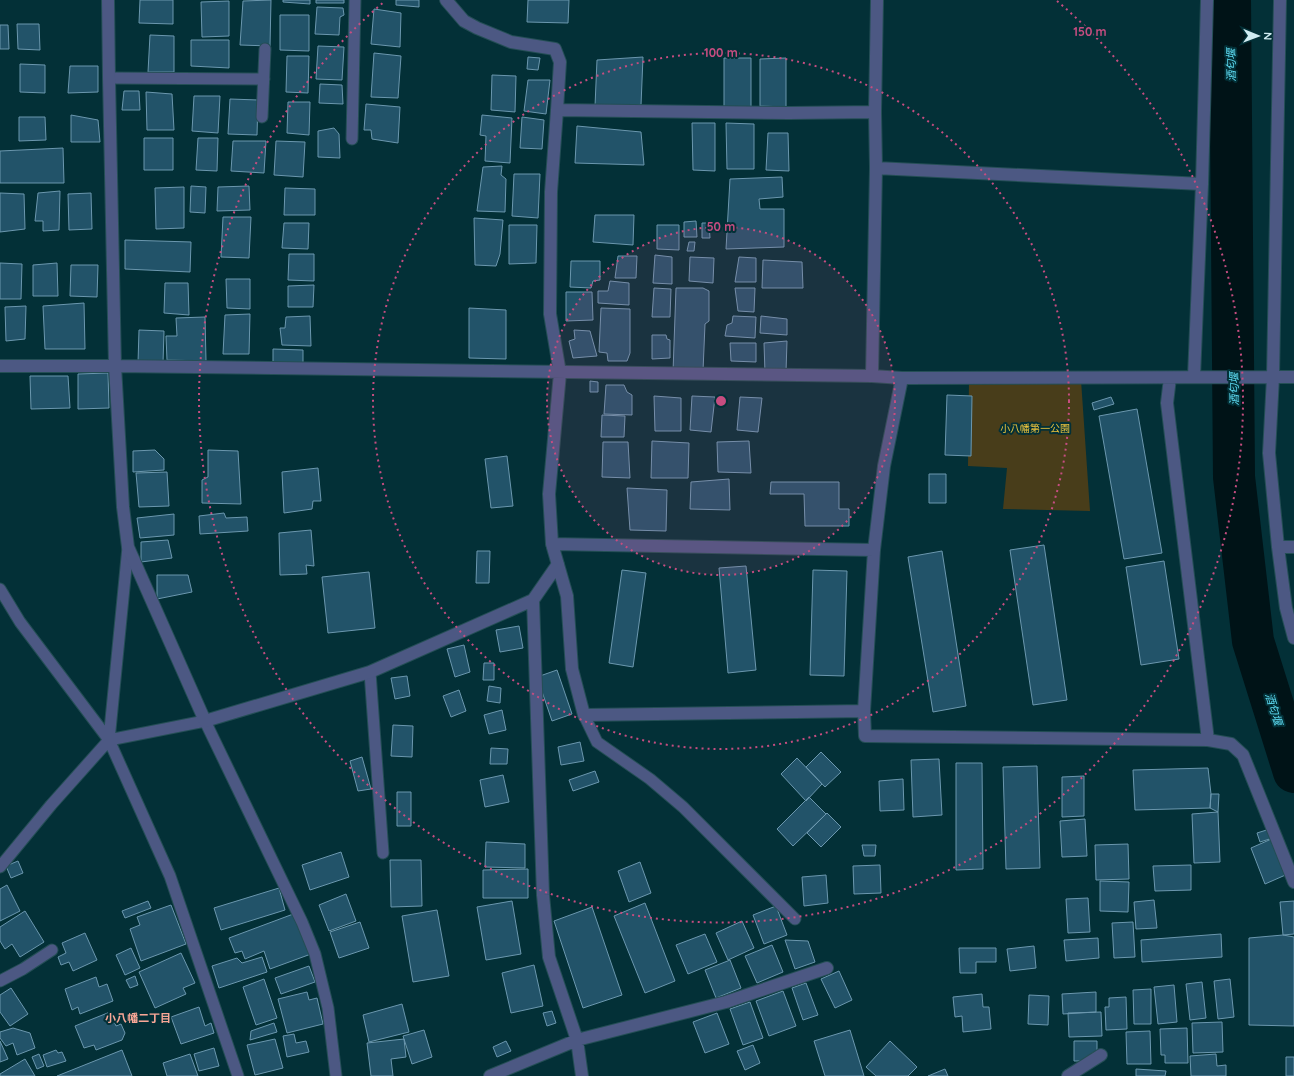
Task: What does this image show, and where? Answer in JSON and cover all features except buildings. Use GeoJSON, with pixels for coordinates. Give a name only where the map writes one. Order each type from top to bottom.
{"type":"FeatureCollection","features":[{"type":"Feature","properties":{"kind":"street"},"geometry":{"type":"LineString","coordinates":[[108,0],[115,366],[123,507],[128,548],[205,721],[370,672],[533,600],[558,564]]}},
{"type":"Feature","properties":{"kind":"street"},"geometry":{"type":"LineString","coordinates":[[446,0],[464,22],[511,42],[555,49],[560,62],[551,192],[550,314],[560,373],[549,494],[552,544],[567,596],[572,669],[584,715],[864,711]]}},
{"type":"Feature","properties":{"kind":"street"},"geometry":{"type":"LineString","coordinates":[[872,376],[876,168],[877,0]]}},
{"type":"Feature","properties":{"kind":"street"},"geometry":{"type":"LineString","coordinates":[[1194,377],[1202,184],[1207,0]]}},
{"type":"Feature","properties":{"kind":"street"},"geometry":{"type":"LineString","coordinates":[[1280,0],[1269,453],[1278,547],[1286,608],[1294,638]]}},
{"type":"Feature","properties":{"kind":"street"},"geometry":{"type":"LineString","coordinates":[[557,110],[789,113],[876,112]]}},
{"type":"Feature","properties":{"kind":"street"},"geometry":{"type":"LineString","coordinates":[[876,168],[1202,184]]}},
{"type":"Feature","properties":{"kind":"street"},"geometry":{"type":"LineString","coordinates":[[0,366],[115,366],[872,376],[902,378],[1294,377]]}},
{"type":"Feature","properties":{"kind":"street"},"geometry":{"type":"LineString","coordinates":[[902,378],[884,466],[874,550],[864,711],[865,736],[1208,740],[1231,744],[1243,755],[1294,882]]}},
{"type":"Feature","properties":{"kind":"street"},"geometry":{"type":"LineString","coordinates":[[1170,378],[1167,403],[1208,740]]}},
{"type":"Feature","properties":{"kind":"street"},"geometry":{"type":"LineString","coordinates":[[552,544],[874,550]]}},
{"type":"Feature","properties":{"kind":"street"},"geometry":{"type":"LineString","coordinates":[[1278,547],[1294,547]]}},
{"type":"Feature","properties":{"kind":"street"},"geometry":{"type":"LineString","coordinates":[[533,600],[543,895],[549,957],[577,1040],[582,1076]]}},
{"type":"Feature","properties":{"kind":"street"},"geometry":{"type":"LineString","coordinates":[[490,1076],[577,1040],[726,1002],[827,968]]}},
{"type":"Feature","properties":{"kind":"street"},"geometry":{"type":"LineString","coordinates":[[1068,1076],[1101,1056]]}},
{"type":"Feature","properties":{"kind":"lane"},"geometry":{"type":"LineString","coordinates":[[352,139],[355,0]]}},
{"type":"Feature","properties":{"kind":"lane"},"geometry":{"type":"LineString","coordinates":[[262,117],[265,49]]}},
{"type":"Feature","properties":{"kind":"lane"},"geometry":{"type":"LineString","coordinates":[[109,78],[264,79]]}},
{"type":"Feature","properties":{"kind":"lane"},"geometry":{"type":"LineString","coordinates":[[0,867],[51,805],[109,740],[128,548]]}},
{"type":"Feature","properties":{"kind":"lane"},"geometry":{"type":"LineString","coordinates":[[0,589],[20,622],[109,740],[170,876],[238,1076]]}},
{"type":"Feature","properties":{"kind":"lane"},"geometry":{"type":"LineString","coordinates":[[370,672],[384,853]]}},
{"type":"Feature","properties":{"kind":"lane"},"geometry":{"type":"LineString","coordinates":[[584,715],[597,742],[650,779],[683,807],[795,919]]}},
{"type":"Feature","properties":{"kind":"lane"},"geometry":{"type":"LineString","coordinates":[[109,740],[205,721],[302,922],[315,954],[328,1008],[336,1076]]}},
{"type":"Feature","properties":{"kind":"lane"},"geometry":{"type":"LineString","coordinates":[[0,981],[23,969],[52,950]]}},
{"type":"Feature","properties":{"kind":"green space","name":"小八幡第一公園"},"geometry":{"type":"Polygon","coordinates":[[[969,378],[1081,380],[1090,511],[1003,509],[1007,468],[968,466],[969,378]]]}},
{"type":"Feature","properties":{"kind":"waterway","name":"酒匂堰"},"geometry":{"type":"LineString","coordinates":[[1230,0],[1234,477],[1253,641],[1294,772]]}},
{"type":"Feature","properties":{"kind":"district","name":"小八幡二丁目"},"geometry":{"type":"Point","coordinates":[138,1018]}}]}
